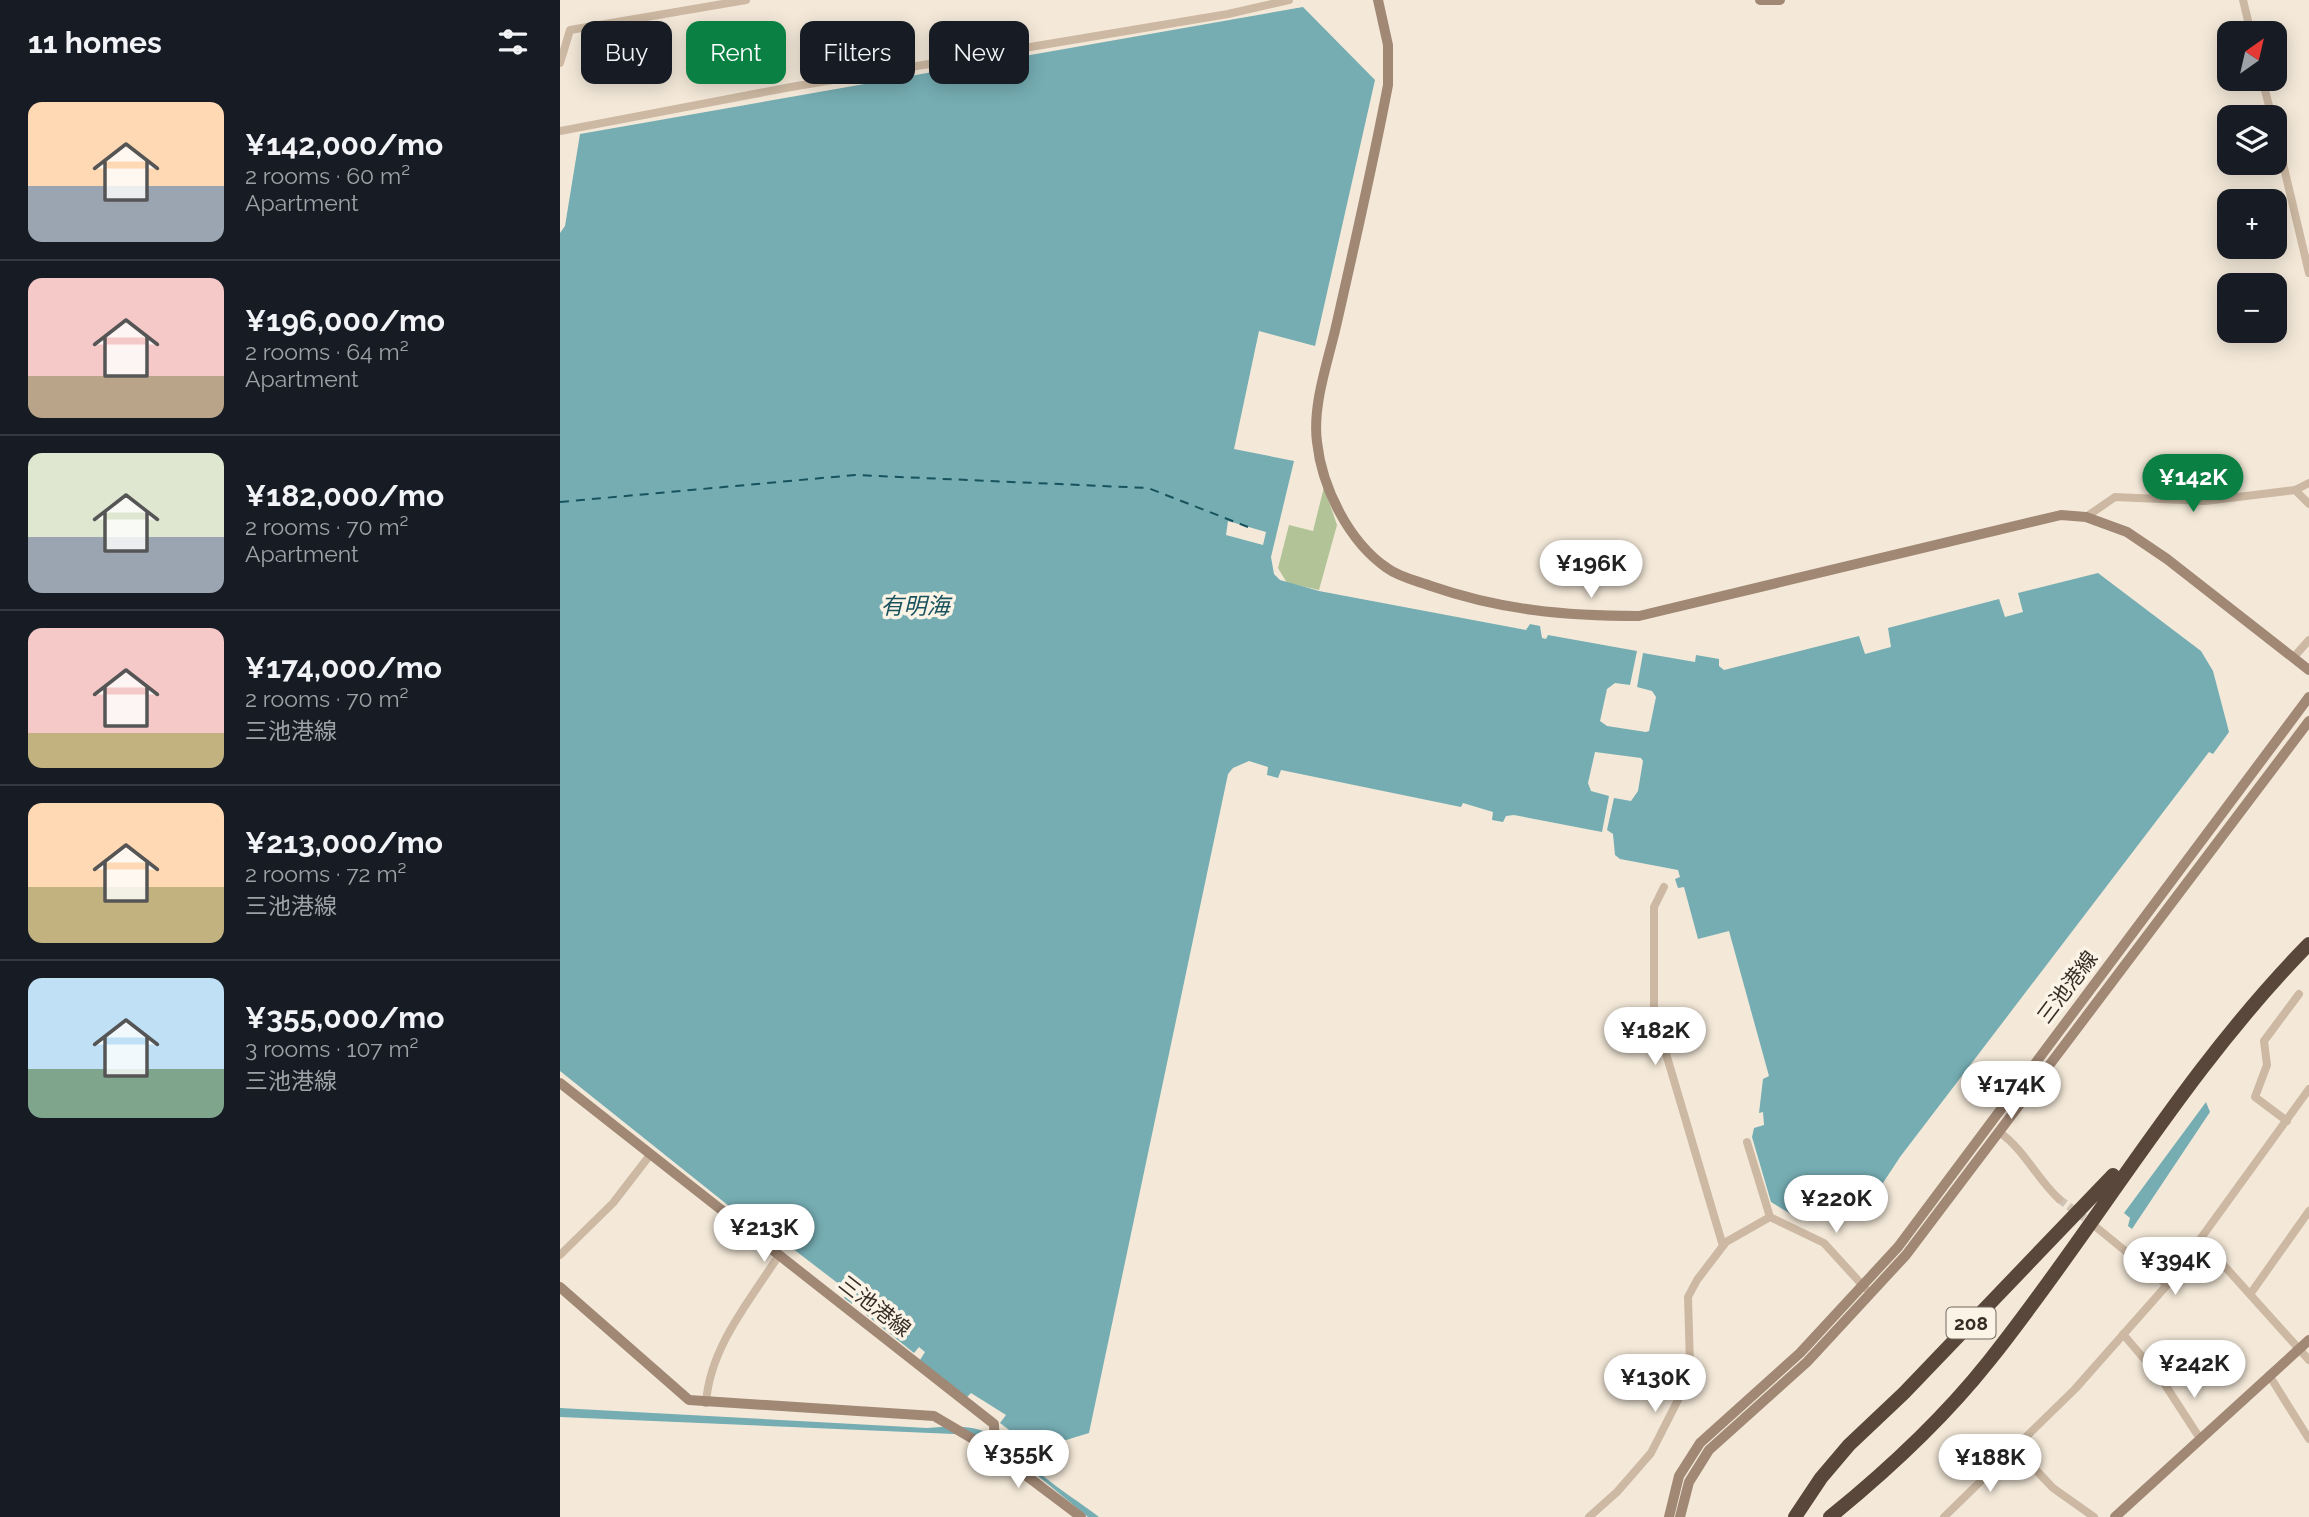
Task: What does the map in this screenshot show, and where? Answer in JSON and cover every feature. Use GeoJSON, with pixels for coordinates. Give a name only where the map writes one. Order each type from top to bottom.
{"type":"FeatureCollection","features":[{"type":"Feature","properties":{"kind":"highway","name":"208"},"geometry":{"type":"LineString","coordinates":[[1830,1517],[1916,1442],[1989,1361],[2151,1133],[2256,1001],[2309,944]]}},
{"type":"Feature","properties":{"kind":"highway","name":"208"},"geometry":{"type":"LineString","coordinates":[[1796,1517],[1835,1460],[1904,1394],[2151,1133]]}},
{"type":"Feature","properties":{"kind":"main road"},"geometry":{"type":"LineString","coordinates":[[1378,0],[1388,45],[1388,85],[1324,383],[1317,442],[1328,480],[1350,531],[1362,546],[1389,570],[1463,598],[1518,611],[1576,616],[1639,616],[2061,515],[2086,517],[2127,532],[2309,670]]}},
{"type":"Feature","properties":{"kind":"main road"},"geometry":{"type":"LineString","coordinates":[[1760,0],[1780,0]]}},
{"type":"Feature","properties":{"kind":"main road","name":"三池港線"},"geometry":{"type":"LineString","coordinates":[[1669,1517],[1679,1476],[1700,1443],[1868,1291],[2309,697]]}},
{"type":"Feature","properties":{"kind":"main road","name":"三池港線"},"geometry":{"type":"LineString","coordinates":[[1681,1517],[1689,1482],[1710,1450],[1807,1362],[1937,1217],[2309,721]]}},
{"type":"Feature","properties":{"kind":"main road","name":"三池港線"},"geometry":{"type":"LineString","coordinates":[[560,1083],[993,1424],[995,1448]]}},
{"type":"Feature","properties":{"kind":"main road"},"geometry":{"type":"LineString","coordinates":[[560,1287],[680,1394],[706,1403],[934,1416],[995,1448],[1080,1517]]}},
{"type":"Feature","properties":{"kind":"main road"},"geometry":{"type":"LineString","coordinates":[[2115,1517],[2199,1437],[2309,1340]]}},
{"type":"Feature","properties":{"kind":"street"},"geometry":{"type":"LineString","coordinates":[[560,63],[570,30],[746,0]]}},
{"type":"Feature","properties":{"kind":"street"},"geometry":{"type":"LineString","coordinates":[[560,131],[791,87],[1228,14],[1289,0]]}},
{"type":"Feature","properties":{"kind":"street"},"geometry":{"type":"LineString","coordinates":[[2243,0],[2248,21]]}},
{"type":"Feature","properties":{"kind":"street"},"geometry":{"type":"LineString","coordinates":[[2286,175],[2309,273]]}},
{"type":"Feature","properties":{"kind":"street"},"geometry":{"type":"LineString","coordinates":[[2086,517],[2115,497],[2205,501],[2295,491],[2309,483]]}},
{"type":"Feature","properties":{"kind":"street"},"geometry":{"type":"LineString","coordinates":[[2295,491],[2309,504]]}},
{"type":"Feature","properties":{"kind":"street"},"geometry":{"type":"LineString","coordinates":[[2293,658],[2309,640]]}},
{"type":"Feature","properties":{"kind":"street"},"geometry":{"type":"LineString","coordinates":[[1664,887],[1654,907],[1654,1013],[1723,1245]]}},
{"type":"Feature","properties":{"kind":"street"},"geometry":{"type":"LineString","coordinates":[[2287,1121],[2255,1097],[2267,1065],[2264,1041],[2299,995]]}},
{"type":"Feature","properties":{"kind":"street"},"geometry":{"type":"LineString","coordinates":[[1944,1517],[2016,1449],[2167,1284],[2309,1089]]}},
{"type":"Feature","properties":{"kind":"street"},"geometry":{"type":"LineString","coordinates":[[1999,1132],[2023,1152],[2044,1185],[2059,1199]]}},
{"type":"Feature","properties":{"kind":"street"},"geometry":{"type":"LineString","coordinates":[[1747,1142],[1770,1217],[1824,1243],[1868,1291]]}},
{"type":"Feature","properties":{"kind":"street"},"geometry":{"type":"LineString","coordinates":[[560,1255],[612,1203],[650,1155]]}},
{"type":"Feature","properties":{"kind":"street"},"geometry":{"type":"LineString","coordinates":[[2251,1293],[2309,1211]]}},
{"type":"Feature","properties":{"kind":"street"},"geometry":{"type":"LineString","coordinates":[[1589,1517],[1617,1492],[1651,1452],[1682,1394],[1690,1365],[1688,1297],[1697,1280],[1723,1245],[1770,1217]]}},
{"type":"Feature","properties":{"kind":"street"},"geometry":{"type":"LineString","coordinates":[[2096,1227],[2167,1284]]}},
{"type":"Feature","properties":{"kind":"street"},"geometry":{"type":"LineString","coordinates":[[2201,1240],[2309,1360]]}},
{"type":"Feature","properties":{"kind":"street"},"geometry":{"type":"LineString","coordinates":[[706,1403],[711,1371],[720,1346],[779,1255]]}},
{"type":"Feature","properties":{"kind":"street"},"geometry":{"type":"LineString","coordinates":[[2123,1334],[2162,1380],[2199,1437]]}},
{"type":"Feature","properties":{"kind":"street"},"geometry":{"type":"LineString","coordinates":[[2269,1375],[2309,1438]]}},
{"type":"Feature","properties":{"kind":"street"},"geometry":{"type":"LineString","coordinates":[[2016,1449],[2053,1488],[2094,1517]]}},
{"type":"Feature","properties":{"kind":"green space"},"geometry":{"type":"Polygon","coordinates":[[[1324,487],[1337,525],[1319,590],[1287,583],[1278,568],[1289,525],[1313,531],[1324,487]]]}},
{"type":"Feature","properties":{"kind":"water","name":"有明海"},"geometry":{"type":"Polygon","coordinates":[[[1303,7],[1375,80],[1315,346],[1259,331],[1234,449],[1294,461],[1271,557],[1274,574],[1280,580],[1319,591],[1526,630],[1530,624],[1540,626],[1542,638],[1546,639],[1548,635],[1637,651],[1630,685],[1615,683],[1607,689],[1600,721],[1607,726],[1646,732],[1649,731],[1656,697],[1652,691],[1637,687],[1643,653],[1695,662],[1696,655],[1719,659],[1719,666],[1724,670],[1859,636],[1865,654],[1891,647],[1888,628],[1999,599],[2005,617],[2023,612],[2018,593],[2098,573],[2201,651],[2213,671],[2229,732],[2213,754],[2209,752],[1900,1157],[1860,1218],[1792,1215],[1771,1202],[1752,1137],[1754,1128],[1764,1125],[1763,1112],[1759,1113],[1763,1079],[1769,1076],[1729,931],[1698,939],[1684,887],[1678,888],[1675,879],[1680,877],[1678,870],[1620,859],[1615,855],[1613,834],[1607,830],[1614,798],[1631,801],[1638,791],[1643,761],[1641,758],[1595,752],[1588,783],[1591,791],[1609,796],[1602,832],[1514,815],[1506,816],[1503,822],[1492,820],[1493,812],[1463,803],[1461,807],[1281,770],[1278,778],[1267,775],[1268,767],[1249,761],[1233,768],[1228,774],[1089,1433],[1042,1444],[1023,1439],[1000,1423],[1006,1415],[971,1393],[965,1399],[920,1360],[925,1352],[919,1347],[914,1353],[859,1309],[865,1300],[858,1296],[852,1304],[844,1298],[848,1291],[788,1245],[784,1250],[560,1071],[560,233],[565,226],[580,134],[865,84],[915,84],[915,75],[929,73],[929,84],[1029,84],[1029,55],[1303,7]]]}},
{"type":"Feature","properties":{"kind":"water"},"geometry":{"type":"Polygon","coordinates":[[[2206,1102],[2210,1112],[2132,1229],[2128,1226],[2130,1218],[2124,1213],[2206,1102]]]}},
{"type":"Feature","properties":{"kind":"water"},"geometry":{"type":"Polygon","coordinates":[[[560,1408],[927,1428],[966,1427],[980,1430],[1003,1442],[1049,1481],[1099,1517],[1088,1517],[1000,1445],[977,1435],[560,1417],[560,1408]]]}},
{"type":"Feature","properties":{"kind":"pier"},"geometry":{"type":"Polygon","coordinates":[[[1228,521],[1266,532],[1263,545],[1226,535],[1228,521]]]}},
{"type":"Feature","properties":{"kind":"ferry route"},"geometry":{"type":"LineString","coordinates":[[560,502],[855,475],[1148,488],[1248,527]]}},
{"type":"Feature","properties":{"kind":"tunnel"},"geometry":{"type":"LineString","coordinates":[[2059,1199],[2094,1225]]}}]}
